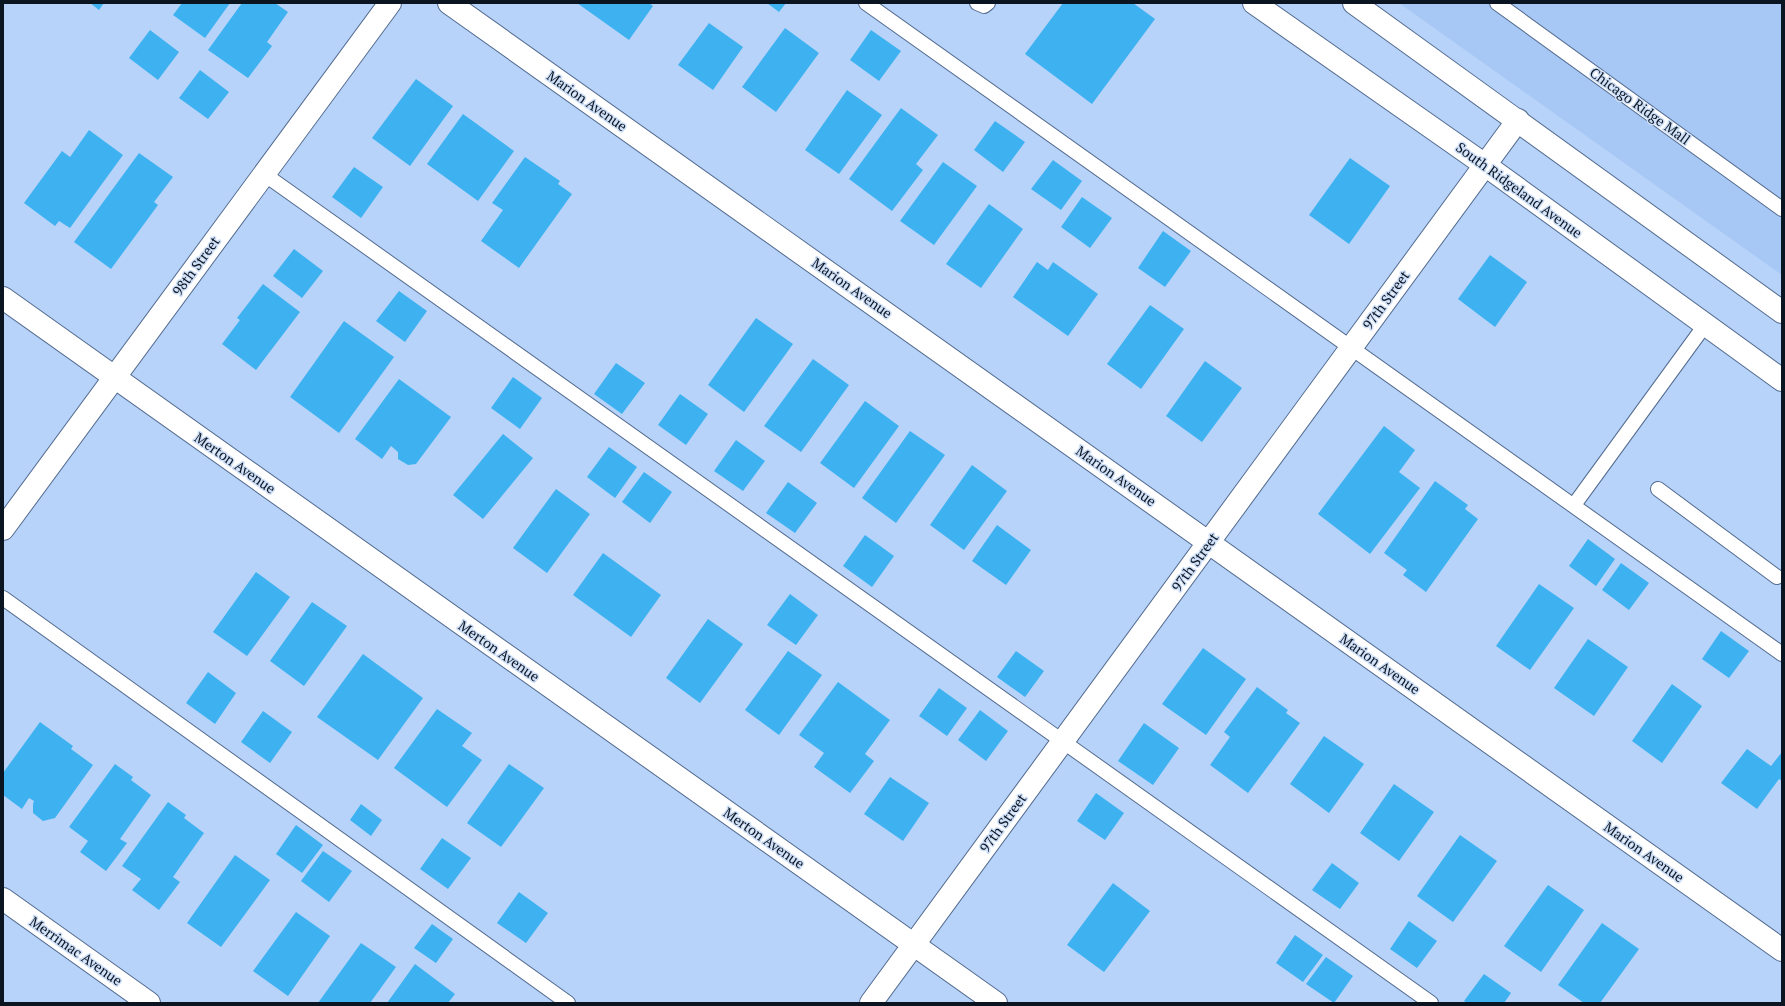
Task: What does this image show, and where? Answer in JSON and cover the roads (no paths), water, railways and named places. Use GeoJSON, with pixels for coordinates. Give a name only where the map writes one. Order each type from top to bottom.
{"type":"FeatureCollection","features":[{"type":"Feature","properties":{"kind":"street","name":"98th Street"},"geometry":{"type":"LineString","coordinates":[[3,529],[390,3]]}},
{"type":"Feature","properties":{"kind":"street","name":"Marion Avenue"},"geometry":{"type":"LineString","coordinates":[[449,3],[1782,950]]}},
{"type":"Feature","properties":{"kind":"street","name":"South Ridgeland Avenue"},"geometry":{"type":"LineString","coordinates":[[1254,3],[1485,165],[1782,380]]}},
{"type":"Feature","properties":{"kind":"street"},"geometry":{"type":"LineString","coordinates":[[1354,3],[1782,312]]}},
{"type":"Feature","properties":{"kind":"street","name":"97th Street"},"geometry":{"type":"LineString","coordinates":[[871,1003],[1518,120]]}},
{"type":"Feature","properties":{"kind":"street","name":"Merton Avenue"},"geometry":{"type":"LineString","coordinates":[[3,298],[996,1003]]}},
{"type":"Feature","properties":{"kind":"street","name":"Merrimac Avenue"},"geometry":{"type":"LineString","coordinates":[[3,899],[149,1003]]}},
{"type":"Feature","properties":{"kind":"lane"},"geometry":{"type":"LineString","coordinates":[[866,3],[1782,654]]}},
{"type":"Feature","properties":{"kind":"lane"},"geometry":{"type":"LineString","coordinates":[[977,3],[984,6],[988,3]]}},
{"type":"Feature","properties":{"kind":"lane","name":"Chicago Ridge Mall"},"geometry":{"type":"LineString","coordinates":[[1497,3],[1782,209]]}},
{"type":"Feature","properties":{"kind":"lane"},"geometry":{"type":"LineString","coordinates":[[264,174],[1431,1003]]}},
{"type":"Feature","properties":{"kind":"lane"},"geometry":{"type":"LineString","coordinates":[[1574,505],[1705,325]]}},
{"type":"Feature","properties":{"kind":"lane"},"geometry":{"type":"LineString","coordinates":[[1658,489],[1780,576]]}},
{"type":"Feature","properties":{"kind":"lane"},"geometry":{"type":"LineString","coordinates":[[3,598],[568,1003]]}}]}
